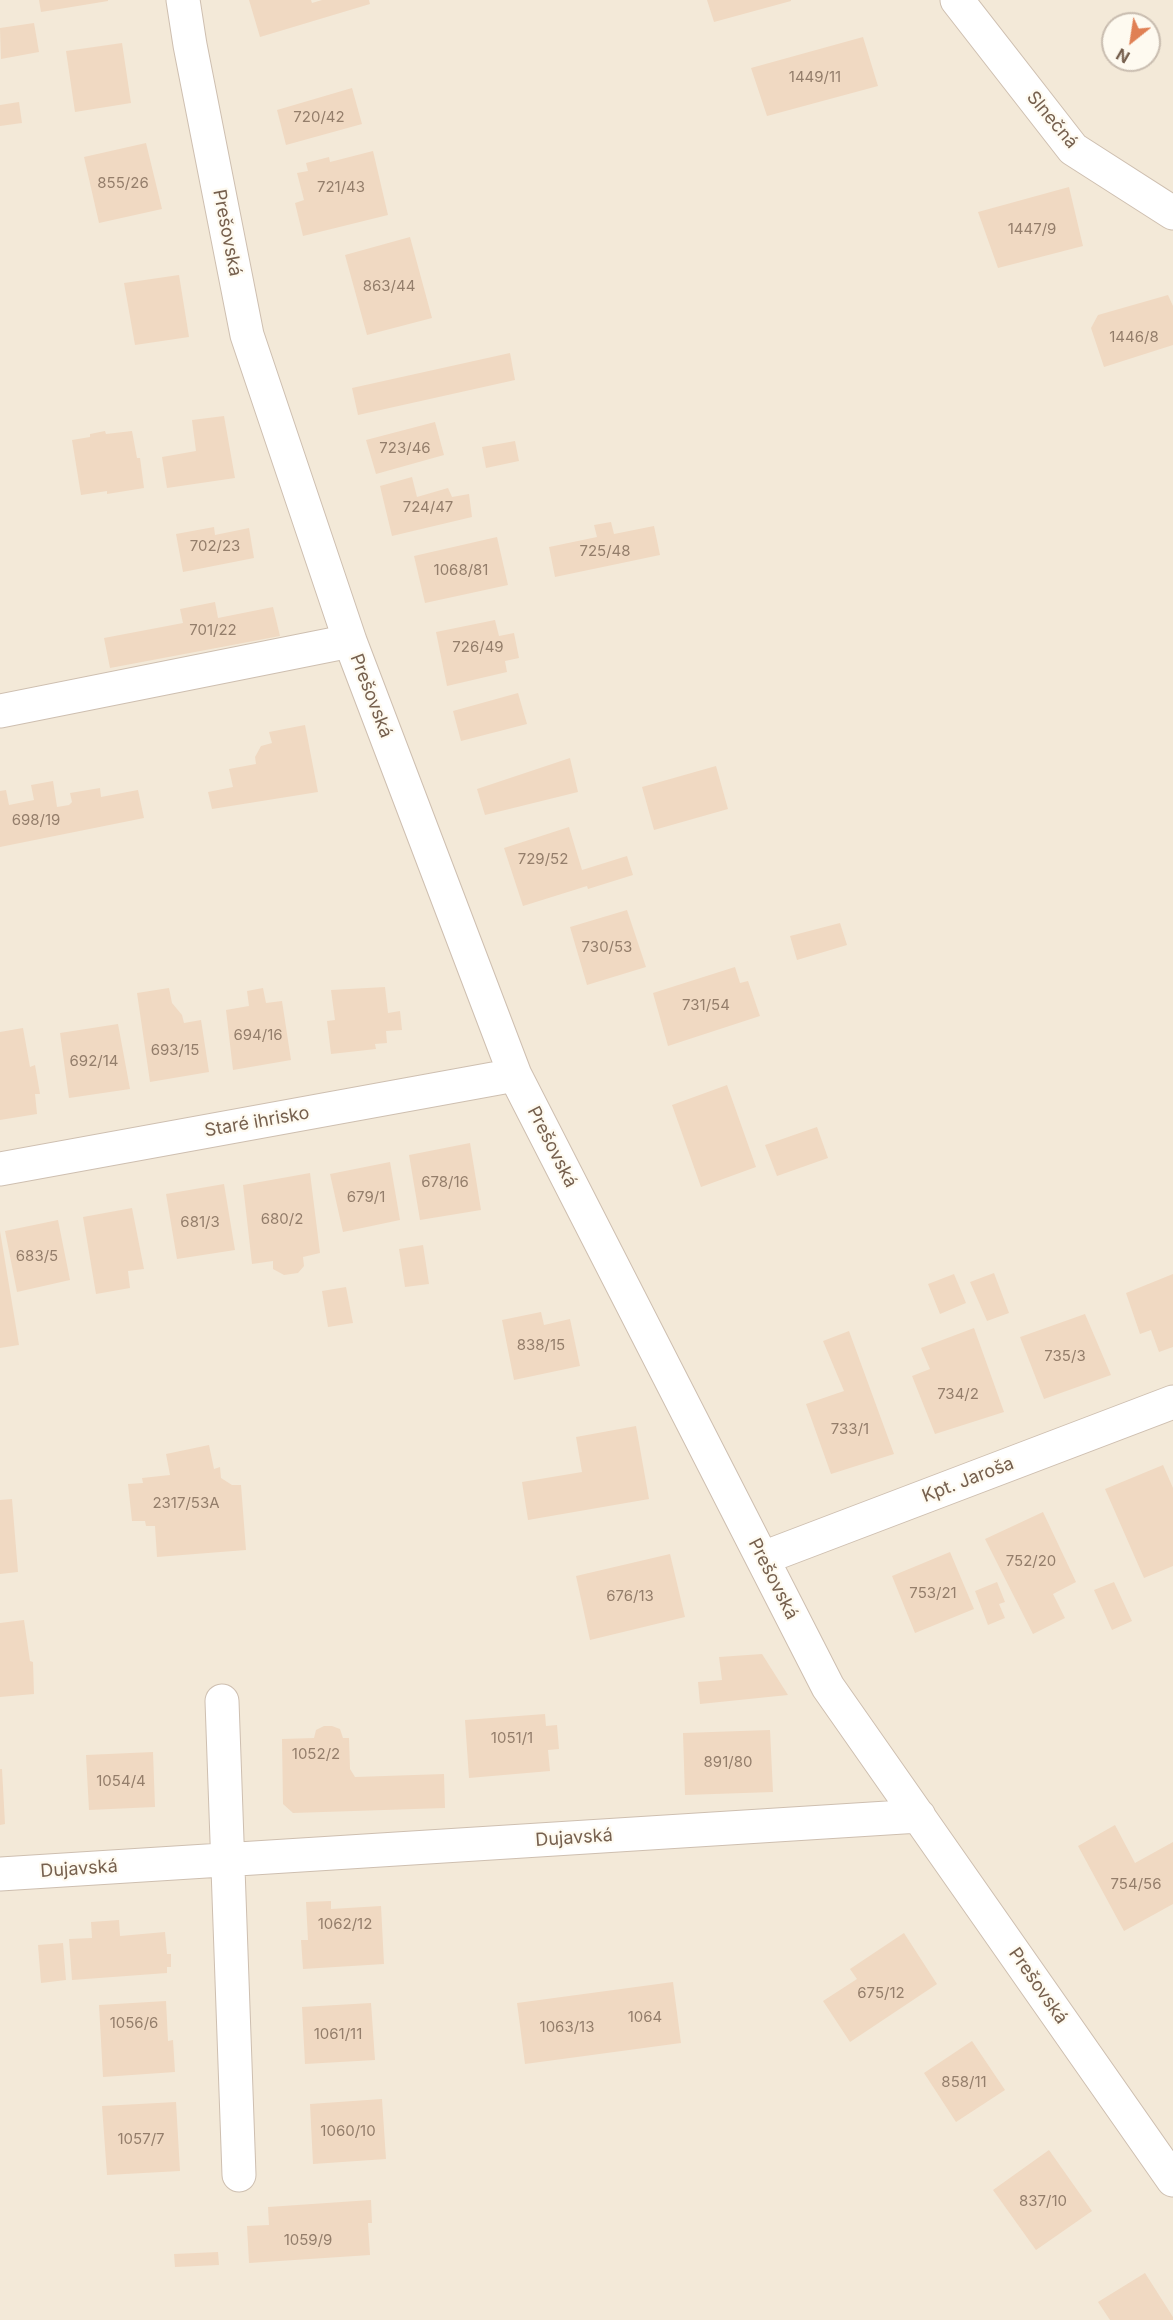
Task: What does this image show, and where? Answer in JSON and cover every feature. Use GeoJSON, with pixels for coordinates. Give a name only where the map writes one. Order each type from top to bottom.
{"type":"FeatureCollection","features":[{"type":"Feature","properties":{"kind":"street","name":"Prešovská"},"geometry":{"type":"LineString","coordinates":[[183,0],[247,335],[350,641],[515,1075],[828,1687],[1173,2180]]}},
{"type":"Feature","properties":{"kind":"street","name":"Slnečná"},"geometry":{"type":"LineString","coordinates":[[957,0],[1073,149],[1173,213]]}},
{"type":"Feature","properties":{"kind":"street"},"geometry":{"type":"LineString","coordinates":[[0,711],[350,641]]}},
{"type":"Feature","properties":{"kind":"street","name":"Staré ihrisko"},"geometry":{"type":"LineString","coordinates":[[0,1169],[515,1075]]}},
{"type":"Feature","properties":{"kind":"street","name":"Kpt. Jaroša"},"geometry":{"type":"LineString","coordinates":[[763,1558],[1173,1402]]}},
{"type":"Feature","properties":{"kind":"street"},"geometry":{"type":"LineString","coordinates":[[222,1701],[239,2175]]}},
{"type":"Feature","properties":{"kind":"street","name":"Dujavská"},"geometry":{"type":"LineString","coordinates":[[0,1874],[919,1816]]}},
{"type":"Feature","properties":{"kind":"shaded area"},"geometry":{"type":"Polygon","coordinates":[[[0,0],[1173,0],[1173,2320],[0,2320],[0,0]]]}},
{"type":"Feature","properties":{"kind":"building"},"geometry":{"type":"Polygon","coordinates":[[[39,0],[108,0],[108,1],[41,12],[39,0]]]}},
{"type":"Feature","properties":{"kind":"building"},"geometry":{"type":"Polygon","coordinates":[[[249,0],[311,0],[312,3],[322,0],[369,0],[370,4],[260,37],[249,0]]]}},
{"type":"Feature","properties":{"kind":"building"},"geometry":{"type":"Polygon","coordinates":[[[707,0],[791,0],[791,1],[714,22],[707,0]]]}},
{"type":"Feature","properties":{"kind":"building"},"geometry":{"type":"Polygon","coordinates":[[[34,23],[39,52],[1,59],[0,28],[34,23]]]}},
{"type":"Feature","properties":{"kind":"building"},"geometry":{"type":"Polygon","coordinates":[[[863,37],[878,86],[767,116],[751,68],[863,37]]]}},
{"type":"Feature","properties":{"kind":"building"},"geometry":{"type":"Polygon","coordinates":[[[122,43],[131,103],[75,112],[66,51],[122,43]]]}},
{"type":"Feature","properties":{"kind":"building"},"geometry":{"type":"Polygon","coordinates":[[[352,88],[362,124],[286,145],[277,110],[352,88]]]}},
{"type":"Feature","properties":{"kind":"building"},"geometry":{"type":"Polygon","coordinates":[[[19,102],[22,123],[0,126],[0,105],[19,102]]]}},
{"type":"Feature","properties":{"kind":"building"},"geometry":{"type":"Polygon","coordinates":[[[146,143],[162,209],[99,223],[84,157],[146,143]]]}},
{"type":"Feature","properties":{"kind":"building"},"geometry":{"type":"Polygon","coordinates":[[[373,151],[388,215],[303,236],[295,203],[304,200],[297,173],[308,171],[306,163],[329,157],[330,162],[373,151]]]}},
{"type":"Feature","properties":{"kind":"building"},"geometry":{"type":"Polygon","coordinates":[[[1069,187],[1083,246],[998,268],[978,212],[1069,187]]]}},
{"type":"Feature","properties":{"kind":"building"},"geometry":{"type":"Polygon","coordinates":[[[410,237],[432,318],[367,335],[345,255],[410,237]]]}},
{"type":"Feature","properties":{"kind":"building"},"geometry":{"type":"Polygon","coordinates":[[[179,275],[189,337],[135,345],[124,283],[179,275]]]}},
{"type":"Feature","properties":{"kind":"building"},"geometry":{"type":"Polygon","coordinates":[[[1168,295],[1173,306],[1173,345],[1104,367],[1091,328],[1098,315],[1168,295]]]}},
{"type":"Feature","properties":{"kind":"building"},"geometry":{"type":"Polygon","coordinates":[[[510,353],[515,380],[358,415],[352,388],[510,353]]]}},
{"type":"Feature","properties":{"kind":"building"},"geometry":{"type":"Polygon","coordinates":[[[224,416],[235,478],[167,488],[162,457],[196,451],[192,420],[224,416]]]}},
{"type":"Feature","properties":{"kind":"building"},"geometry":{"type":"Polygon","coordinates":[[[435,422],[444,455],[376,474],[366,440],[435,422]]]}},
{"type":"Feature","properties":{"kind":"building"},"geometry":{"type":"Polygon","coordinates":[[[105,431],[106,434],[132,431],[137,458],[140,458],[144,488],[107,494],[107,491],[81,495],[72,440],[90,437],[90,434],[105,431]]]}},
{"type":"Feature","properties":{"kind":"building"},"geometry":{"type":"Polygon","coordinates":[[[515,441],[519,461],[486,468],[482,447],[515,441]]]}},
{"type":"Feature","properties":{"kind":"building"},"geometry":{"type":"Polygon","coordinates":[[[412,477],[417,497],[448,488],[452,497],[469,494],[472,517],[392,536],[380,486],[412,477]]]}},
{"type":"Feature","properties":{"kind":"building"},"geometry":{"type":"Polygon","coordinates":[[[611,522],[614,534],[654,526],[660,555],[555,577],[549,547],[597,537],[594,525],[611,522]]]}},
{"type":"Feature","properties":{"kind":"building"},"geometry":{"type":"Polygon","coordinates":[[[214,527],[215,535],[249,528],[254,558],[183,572],[176,534],[214,527]]]}},
{"type":"Feature","properties":{"kind":"building"},"geometry":{"type":"Polygon","coordinates":[[[497,537],[508,585],[425,603],[414,556],[497,537]]]}},
{"type":"Feature","properties":{"kind":"building"},"geometry":{"type":"Polygon","coordinates":[[[215,602],[218,618],[273,607],[280,636],[110,668],[104,638],[183,623],[180,609],[215,602]]]}},
{"type":"Feature","properties":{"kind":"building"},"geometry":{"type":"Polygon","coordinates":[[[495,620],[499,636],[514,633],[519,658],[505,661],[507,672],[447,686],[436,632],[495,620]]]}},
{"type":"Feature","properties":{"kind":"building"},"geometry":{"type":"Polygon","coordinates":[[[518,693],[527,724],[461,741],[453,711],[518,693]]]}},
{"type":"Feature","properties":{"kind":"building"},"geometry":{"type":"Polygon","coordinates":[[[305,725],[318,792],[212,809],[208,792],[233,787],[229,769],[256,764],[255,757],[261,746],[272,743],[269,732],[305,725]]]}},
{"type":"Feature","properties":{"kind":"building"},"geometry":{"type":"Polygon","coordinates":[[[570,758],[578,792],[485,815],[477,789],[570,758]]]}},
{"type":"Feature","properties":{"kind":"building"},"geometry":{"type":"Polygon","coordinates":[[[716,766],[728,809],[654,830],[642,787],[716,766]]]}},
{"type":"Feature","properties":{"kind":"building"},"geometry":{"type":"Polygon","coordinates":[[[53,781],[57,807],[69,805],[72,802],[70,793],[100,788],[101,797],[138,790],[144,818],[0,847],[0,791],[6,790],[9,805],[34,800],[31,785],[53,781]]]}},
{"type":"Feature","properties":{"kind":"building"},"geometry":{"type":"Polygon","coordinates":[[[569,827],[582,870],[627,856],[633,875],[588,889],[587,886],[523,906],[504,848],[569,827]]]}},
{"type":"Feature","properties":{"kind":"building"},"geometry":{"type":"Polygon","coordinates":[[[627,910],[646,967],[587,985],[570,927],[627,910]]]}},
{"type":"Feature","properties":{"kind":"building"},"geometry":{"type":"Polygon","coordinates":[[[840,923],[847,945],[797,960],[790,936],[840,923]]]}},
{"type":"Feature","properties":{"kind":"building"},"geometry":{"type":"Polygon","coordinates":[[[735,967],[740,983],[748,981],[760,1016],[668,1046],[653,993],[735,967]]]}},
{"type":"Feature","properties":{"kind":"building"},"geometry":{"type":"Polygon","coordinates":[[[385,987],[388,1013],[400,1011],[402,1030],[386,1031],[387,1043],[375,1044],[376,1049],[331,1054],[327,1021],[335,1020],[331,990],[385,987]]]}},
{"type":"Feature","properties":{"kind":"building"},"geometry":{"type":"Polygon","coordinates":[[[169,988],[172,1003],[182,1015],[184,1023],[201,1020],[209,1072],[150,1082],[137,993],[169,988]]]}},
{"type":"Feature","properties":{"kind":"building"},"geometry":{"type":"Polygon","coordinates":[[[263,988],[266,1003],[282,1001],[291,1060],[233,1070],[226,1010],[249,1006],[247,991],[263,988]]]}},
{"type":"Feature","properties":{"kind":"building"},"geometry":{"type":"Polygon","coordinates":[[[118,1024],[130,1089],[69,1098],[60,1033],[118,1024]]]}},
{"type":"Feature","properties":{"kind":"building"},"geometry":{"type":"Polygon","coordinates":[[[23,1028],[30,1067],[35,1065],[40,1094],[35,1094],[37,1114],[0,1120],[0,1032],[23,1028]]]}},
{"type":"Feature","properties":{"kind":"building"},"geometry":{"type":"Polygon","coordinates":[[[727,1085],[756,1167],[701,1187],[672,1105],[727,1085]]]}},
{"type":"Feature","properties":{"kind":"building"},"geometry":{"type":"Polygon","coordinates":[[[817,1127],[828,1158],[777,1176],[765,1145],[817,1127]]]}},
{"type":"Feature","properties":{"kind":"building"},"geometry":{"type":"Polygon","coordinates":[[[470,1143],[481,1210],[420,1220],[409,1155],[470,1143]]]}},
{"type":"Feature","properties":{"kind":"building"},"geometry":{"type":"Polygon","coordinates":[[[390,1162],[400,1220],[343,1232],[330,1174],[390,1162]]]}},
{"type":"Feature","properties":{"kind":"building"},"geometry":{"type":"Polygon","coordinates":[[[310,1173],[320,1253],[303,1257],[304,1266],[298,1273],[284,1275],[273,1269],[273,1261],[252,1264],[243,1185],[310,1173]]]}},
{"type":"Feature","properties":{"kind":"building"},"geometry":{"type":"Polygon","coordinates":[[[224,1184],[235,1250],[177,1259],[166,1194],[224,1184]]]}},
{"type":"Feature","properties":{"kind":"building"},"geometry":{"type":"Polygon","coordinates":[[[132,1208],[144,1269],[128,1271],[130,1288],[96,1294],[83,1217],[132,1208]]]}},
{"type":"Feature","properties":{"kind":"building"},"geometry":{"type":"Polygon","coordinates":[[[58,1220],[70,1280],[17,1292],[5,1231],[58,1220]]]}},
{"type":"Feature","properties":{"kind":"building"},"geometry":{"type":"Polygon","coordinates":[[[0,1231],[19,1345],[0,1348],[0,1231]]]}},
{"type":"Feature","properties":{"kind":"building"},"geometry":{"type":"Polygon","coordinates":[[[423,1245],[429,1284],[405,1287],[399,1249],[423,1245]]]}},
{"type":"Feature","properties":{"kind":"building"},"geometry":{"type":"Polygon","coordinates":[[[994,1273],[1009,1313],[987,1321],[970,1282],[994,1273]]]}},
{"type":"Feature","properties":{"kind":"building"},"geometry":{"type":"Polygon","coordinates":[[[954,1274],[966,1303],[940,1314],[928,1284],[954,1274]]]}},
{"type":"Feature","properties":{"kind":"building"},"geometry":{"type":"Polygon","coordinates":[[[1173,1274],[1173,1347],[1159,1352],[1151,1330],[1140,1334],[1126,1293],[1173,1274]]]}},
{"type":"Feature","properties":{"kind":"building"},"geometry":{"type":"Polygon","coordinates":[[[346,1287],[353,1323],[328,1327],[322,1291],[346,1287]]]}},
{"type":"Feature","properties":{"kind":"building"},"geometry":{"type":"Polygon","coordinates":[[[541,1312],[544,1325],[570,1319],[580,1366],[514,1380],[502,1320],[541,1312]]]}},
{"type":"Feature","properties":{"kind":"building"},"geometry":{"type":"Polygon","coordinates":[[[1085,1314],[1111,1375],[1044,1399],[1020,1337],[1085,1314]]]}},
{"type":"Feature","properties":{"kind":"building"},"geometry":{"type":"Polygon","coordinates":[[[974,1328],[1004,1412],[935,1434],[912,1376],[930,1369],[921,1348],[974,1328]]]}},
{"type":"Feature","properties":{"kind":"building"},"geometry":{"type":"Polygon","coordinates":[[[849,1331],[894,1454],[831,1474],[806,1404],[844,1391],[823,1341],[849,1331]]]}},
{"type":"Feature","properties":{"kind":"building"},"geometry":{"type":"Polygon","coordinates":[[[636,1426],[649,1499],[528,1520],[522,1482],[582,1472],[576,1437],[636,1426]]]}},
{"type":"Feature","properties":{"kind":"building"},"geometry":{"type":"Polygon","coordinates":[[[209,1445],[214,1469],[220,1467],[221,1478],[232,1485],[241,1485],[246,1550],[157,1557],[155,1526],[146,1526],[145,1521],[132,1521],[128,1484],[143,1483],[142,1478],[170,1475],[166,1454],[209,1445]]]}},
{"type":"Feature","properties":{"kind":"building"},"geometry":{"type":"Polygon","coordinates":[[[1163,1465],[1173,1488],[1173,1566],[1144,1578],[1105,1489],[1163,1465]]]}},
{"type":"Feature","properties":{"kind":"building"},"geometry":{"type":"Polygon","coordinates":[[[12,1499],[18,1572],[0,1574],[0,1500],[12,1499]]]}},
{"type":"Feature","properties":{"kind":"building"},"geometry":{"type":"Polygon","coordinates":[[[1043,1512],[1076,1582],[1053,1594],[1065,1618],[1033,1634],[985,1539],[1043,1512]]]}},
{"type":"Feature","properties":{"kind":"building"},"geometry":{"type":"Polygon","coordinates":[[[950,1552],[974,1609],[915,1633],[892,1576],[950,1552]]]}},
{"type":"Feature","properties":{"kind":"building"},"geometry":{"type":"Polygon","coordinates":[[[670,1554],[685,1617],[590,1640],[576,1576],[670,1554]]]}},
{"type":"Feature","properties":{"kind":"building"},"geometry":{"type":"Polygon","coordinates":[[[997,1582],[1005,1602],[999,1604],[1005,1618],[988,1625],[975,1591],[997,1582]]]}},
{"type":"Feature","properties":{"kind":"building"},"geometry":{"type":"Polygon","coordinates":[[[1114,1582],[1132,1621],[1112,1630],[1094,1590],[1114,1582]]]}},
{"type":"Feature","properties":{"kind":"building"},"geometry":{"type":"Polygon","coordinates":[[[24,1620],[30,1661],[33,1662],[34,1694],[0,1697],[0,1623],[24,1620]]]}},
{"type":"Feature","properties":{"kind":"building"},"geometry":{"type":"Polygon","coordinates":[[[762,1654],[788,1695],[700,1704],[698,1682],[722,1680],[719,1657],[762,1654]]]}},
{"type":"Feature","properties":{"kind":"building"},"geometry":{"type":"Polygon","coordinates":[[[545,1714],[546,1726],[557,1725],[559,1749],[548,1750],[550,1771],[469,1778],[465,1720],[545,1714]]]}},
{"type":"Feature","properties":{"kind":"building"},"geometry":{"type":"Polygon","coordinates":[[[324,1726],[340,1729],[343,1738],[349,1738],[350,1769],[355,1777],[444,1774],[445,1808],[293,1813],[283,1804],[282,1739],[314,1738],[316,1730],[324,1726]]]}},
{"type":"Feature","properties":{"kind":"building"},"geometry":{"type":"Polygon","coordinates":[[[770,1730],[773,1792],[685,1795],[683,1733],[770,1730]]]}},
{"type":"Feature","properties":{"kind":"building"},"geometry":{"type":"Polygon","coordinates":[[[153,1752],[155,1807],[89,1810],[86,1755],[153,1752]]]}},
{"type":"Feature","properties":{"kind":"building"},"geometry":{"type":"Polygon","coordinates":[[[0,1769],[2,1769],[5,1824],[0,1825],[0,1769]]]}},
{"type":"Feature","properties":{"kind":"building"},"geometry":{"type":"Polygon","coordinates":[[[1115,1825],[1135,1863],[1173,1842],[1173,1904],[1124,1931],[1078,1846],[1115,1825]]]}},
{"type":"Feature","properties":{"kind":"building"},"geometry":{"type":"Polygon","coordinates":[[[331,1901],[331,1909],[381,1906],[384,1964],[303,1969],[301,1940],[308,1940],[306,1902],[331,1901]]]}},
{"type":"Feature","properties":{"kind":"building"},"geometry":{"type":"Polygon","coordinates":[[[119,1920],[120,1936],[165,1932],[167,1954],[171,1954],[171,1967],[167,1967],[167,1973],[72,1980],[69,1939],[92,1938],[91,1922],[119,1920]]]}},
{"type":"Feature","properties":{"kind":"building"},"geometry":{"type":"Polygon","coordinates":[[[904,1933],[937,1984],[850,2042],[823,2001],[857,1979],[850,1969],[904,1933]]]}},
{"type":"Feature","properties":{"kind":"building"},"geometry":{"type":"Polygon","coordinates":[[[63,1943],[66,1980],[41,1983],[38,1945],[63,1943]]]}},
{"type":"Feature","properties":{"kind":"building"},"geometry":{"type":"Polygon","coordinates":[[[673,1982],[681,2043],[525,2064],[517,2003],[673,1982]]]}},
{"type":"Feature","properties":{"kind":"building"},"geometry":{"type":"Polygon","coordinates":[[[166,2001],[168,2041],[173,2040],[175,2072],[103,2077],[99,2005],[166,2001]]]}},
{"type":"Feature","properties":{"kind":"building"},"geometry":{"type":"Polygon","coordinates":[[[371,2003],[375,2060],[305,2064],[302,2007],[371,2003]]]}},
{"type":"Feature","properties":{"kind":"building"},"geometry":{"type":"Polygon","coordinates":[[[972,2041],[1005,2090],[956,2122],[924,2073],[972,2041]]]}},
{"type":"Feature","properties":{"kind":"building"},"geometry":{"type":"Polygon","coordinates":[[[382,2099],[386,2159],[313,2164],[310,2104],[382,2099]]]}},
{"type":"Feature","properties":{"kind":"building"},"geometry":{"type":"Polygon","coordinates":[[[176,2102],[180,2171],[107,2175],[102,2106],[176,2102]]]}},
{"type":"Feature","properties":{"kind":"building"},"geometry":{"type":"Polygon","coordinates":[[[1049,2150],[1092,2211],[1036,2250],[993,2190],[1049,2150]]]}},
{"type":"Feature","properties":{"kind":"building"},"geometry":{"type":"Polygon","coordinates":[[[371,2200],[372,2223],[368,2223],[370,2255],[249,2263],[247,2226],[269,2225],[268,2207],[371,2200]]]}},
{"type":"Feature","properties":{"kind":"building"},"geometry":{"type":"Polygon","coordinates":[[[218,2252],[219,2265],[175,2267],[174,2254],[218,2252]]]}},
{"type":"Feature","properties":{"kind":"building"},"geometry":{"type":"Polygon","coordinates":[[[1145,2273],[1173,2320],[1110,2320],[1098,2302],[1145,2273]]]}}]}
